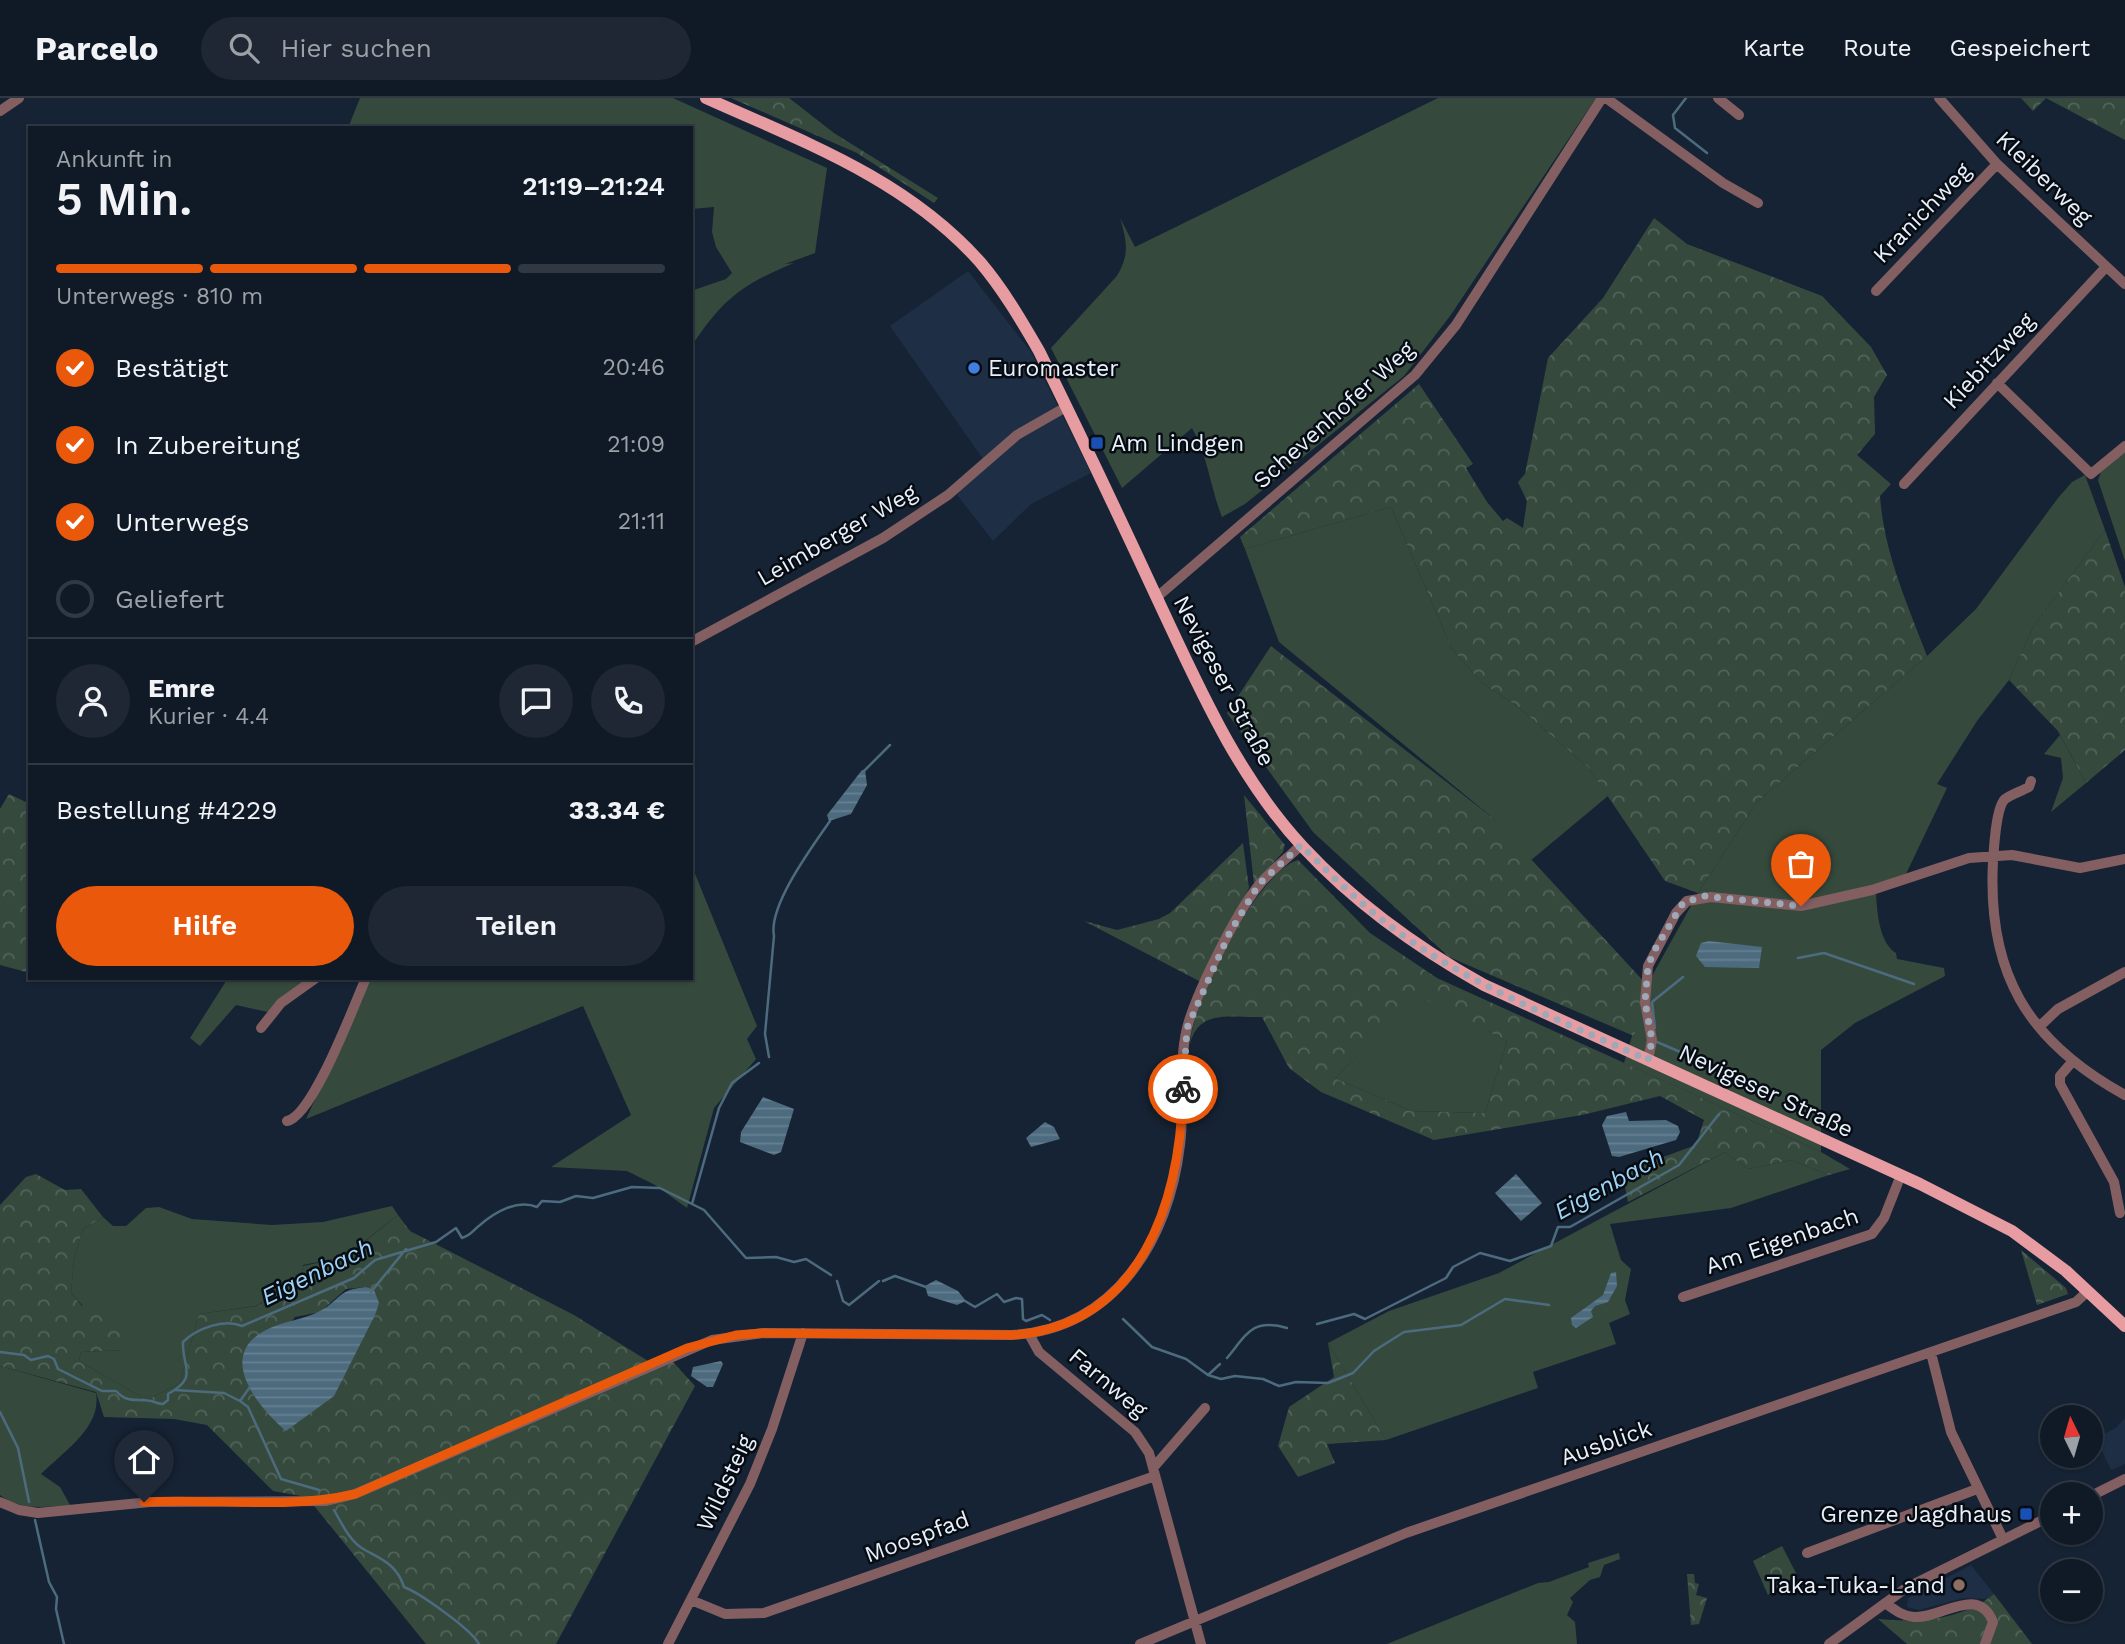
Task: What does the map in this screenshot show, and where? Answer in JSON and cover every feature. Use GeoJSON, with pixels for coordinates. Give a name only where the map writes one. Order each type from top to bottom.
{"type":"FeatureCollection","features":[{"type":"Feature","properties":{"kind":"main road","name":"Nevigeser Straße"},"geometry":{"type":"LineString","coordinates":[[706,98],[858,167],[893,187],[940,222],[980,262],[1014,307],[1066,407],[1212,713],[1250,778],[1301,845],[1370,910],[1440,960],[1484,985],[1901,1175],[2026,1239],[2125,1326]]}},
{"type":"Feature","properties":{"kind":"street"},"geometry":{"type":"LineString","coordinates":[[0,111],[19,98]]}},
{"type":"Feature","properties":{"kind":"street","name":"Schevenhofer Weg"},"geometry":{"type":"LineString","coordinates":[[1157,597],[1383,404],[1430,360],[1456,325],[1604,98],[1723,183],[1758,203]]}},
{"type":"Feature","properties":{"kind":"street"},"geometry":{"type":"LineString","coordinates":[[1718,98],[1739,115]]}},
{"type":"Feature","properties":{"kind":"street","name":"Kleiberweg"},"geometry":{"type":"LineString","coordinates":[[1939,98],[1997,164],[2125,284]]}},
{"type":"Feature","properties":{"kind":"street","name":"Kranichweg"},"geometry":{"type":"LineString","coordinates":[[1876,291],[1997,164]]}},
{"type":"Feature","properties":{"kind":"street","name":"Kiebitzweg"},"geometry":{"type":"LineString","coordinates":[[1904,484],[2106,267]]}},
{"type":"Feature","properties":{"kind":"street"},"geometry":{"type":"LineString","coordinates":[[1997,383],[2091,474],[2125,446]]}},
{"type":"Feature","properties":{"kind":"street","name":"Leimberger Weg"},"geometry":{"type":"LineString","coordinates":[[693,641],[883,538],[948,495],[1017,435],[1066,407]]}},
{"type":"Feature","properties":{"kind":"street"},"geometry":{"type":"LineString","coordinates":[[2031,780],[2029,787],[2002,804],[1994,856],[1994,919],[2005,971],[2019,1000],[2072,1062],[2087,1074],[2125,1095]]}},
{"type":"Feature","properties":{"kind":"street"},"geometry":{"type":"LineString","coordinates":[[0,1502],[19,1510],[38,1513],[150,1502],[326,1501],[355,1494],[687,1348],[736,1335],[1029,1334],[1074,1321],[1096,1309],[1129,1276],[1141,1258],[1174,1181],[1180,1146],[1184,1050],[1190,1019],[1244,906],[1267,875],[1301,845]]}},
{"type":"Feature","properties":{"kind":"street"},"geometry":{"type":"LineString","coordinates":[[1648,1060],[1652,1040],[1645,1002],[1648,966],[1659,942],[1687,901],[1711,897],[1801,906],[1872,890],[1969,858],[2012,855],[2080,868],[2125,859]]}},
{"type":"Feature","properties":{"kind":"street"},"geometry":{"type":"LineString","coordinates":[[2039,1026],[2058,1009],[2125,972]]}},
{"type":"Feature","properties":{"kind":"street"},"geometry":{"type":"LineString","coordinates":[[261,1028],[281,1003],[313,980]]}},
{"type":"Feature","properties":{"kind":"street"},"geometry":{"type":"LineString","coordinates":[[286,1121],[292,1120],[309,1103],[365,980]]}},
{"type":"Feature","properties":{"kind":"street"},"geometry":{"type":"LineString","coordinates":[[2072,1062],[2060,1076],[2060,1084],[2114,1182],[2120,1213]]}},
{"type":"Feature","properties":{"kind":"street","name":"Am Eigenbach"},"geometry":{"type":"LineString","coordinates":[[1683,1297],[1872,1234],[1884,1218],[1901,1175]]}},
{"type":"Feature","properties":{"kind":"street","name":"Ausblick"},"geometry":{"type":"LineString","coordinates":[[1140,1644],[1406,1533],[2076,1302],[2087,1292]]}},
{"type":"Feature","properties":{"kind":"street","name":"Wildsteig"},"geometry":{"type":"LineString","coordinates":[[668,1644],[750,1484],[772,1429],[803,1333]]}},
{"type":"Feature","properties":{"kind":"street","name":"Farnweg"},"geometry":{"type":"LineString","coordinates":[[1029,1334],[1039,1352],[1135,1432],[1149,1452],[1201,1644]]}},
{"type":"Feature","properties":{"kind":"street"},"geometry":{"type":"LineString","coordinates":[[1931,1353],[1951,1432],[2003,1539]]}},
{"type":"Feature","properties":{"kind":"street"},"geometry":{"type":"LineString","coordinates":[[1154,1472],[1205,1408]]}},
{"type":"Feature","properties":{"kind":"street","name":"Moospfad"},"geometry":{"type":"LineString","coordinates":[[691,1600],[725,1614],[764,1613],[1154,1472]]}},
{"type":"Feature","properties":{"kind":"street"},"geometry":{"type":"LineString","coordinates":[[2103,1490],[2125,1479]]}},
{"type":"Feature","properties":{"kind":"street"},"geometry":{"type":"LineString","coordinates":[[1807,1553],[1977,1489]]}},
{"type":"Feature","properties":{"kind":"street"},"geometry":{"type":"LineString","coordinates":[[1829,1644],[1906,1588],[2040,1521]]}},
{"type":"Feature","properties":{"kind":"street"},"geometry":{"type":"LineString","coordinates":[[1885,1603],[1900,1614],[1917,1618],[1967,1604],[1977,1605],[1989,1612],[1993,1622],[1985,1644]]}},
{"type":"Feature","properties":{"kind":"shaded area"},"geometry":{"type":"Polygon","coordinates":[[[968,271],[1031,352],[1091,473],[1031,504],[993,541],[957,495],[983,459],[890,326],[968,271]]]}},
{"type":"Feature","properties":{"kind":"shaded area"},"geometry":{"type":"Polygon","coordinates":[[[862,770],[865,770],[867,785],[851,814],[829,821],[827,815],[862,770]]]}},
{"type":"Feature","properties":{"kind":"shaded area"},"geometry":{"type":"Polygon","coordinates":[[[1709,941],[1762,947],[1759,968],[1705,967],[1696,956],[1701,943],[1709,941]]]}},
{"type":"Feature","properties":{"kind":"shaded area"},"geometry":{"type":"Polygon","coordinates":[[[763,1097],[794,1109],[781,1152],[774,1155],[740,1142],[741,1132],[763,1097]]]}},
{"type":"Feature","properties":{"kind":"shaded area"},"geometry":{"type":"Polygon","coordinates":[[[1626,1112],[1629,1121],[1666,1120],[1678,1126],[1680,1132],[1676,1140],[1619,1157],[1612,1156],[1602,1125],[1607,1116],[1626,1112]]]}},
{"type":"Feature","properties":{"kind":"shaded area"},"geometry":{"type":"Polygon","coordinates":[[[1045,1122],[1054,1127],[1060,1139],[1031,1147],[1026,1138],[1045,1122]]]}},
{"type":"Feature","properties":{"kind":"shaded area"},"geometry":{"type":"Polygon","coordinates":[[[1516,1174],[1542,1203],[1521,1221],[1495,1193],[1516,1174]]]}},
{"type":"Feature","properties":{"kind":"shaded area"},"geometry":{"type":"Polygon","coordinates":[[[1616,1272],[1617,1286],[1608,1302],[1595,1306],[1591,1311],[1593,1317],[1576,1328],[1572,1325],[1571,1318],[1603,1295],[1611,1273],[1616,1272]]]}},
{"type":"Feature","properties":{"kind":"shaded area"},"geometry":{"type":"Polygon","coordinates":[[[936,1280],[958,1291],[966,1301],[957,1305],[928,1296],[925,1286],[936,1280]]]}},
{"type":"Feature","properties":{"kind":"shaded area"},"geometry":{"type":"Polygon","coordinates":[[[366,1287],[374,1290],[379,1303],[334,1396],[286,1431],[264,1408],[246,1381],[244,1354],[250,1342],[264,1331],[320,1311],[349,1290],[366,1287]]]}},
{"type":"Feature","properties":{"kind":"shaded area"},"geometry":{"type":"Polygon","coordinates":[[[721,1361],[723,1364],[713,1387],[707,1387],[691,1376],[693,1367],[721,1361]]]}},
{"type":"Feature","properties":{"kind":"shaded area"},"geometry":{"type":"Polygon","coordinates":[[[2125,1418],[2125,1464],[2111,1470],[2104,1455],[2104,1434],[2116,1428],[2125,1418]]]}},
{"type":"Feature","properties":{"kind":"shaded area","name":"Taka-Tuka-Land"},"geometry":{"type":"Polygon","coordinates":[[[1971,1565],[1994,1594],[1987,1599],[1964,1598],[1919,1610],[1907,1607],[1908,1598],[1971,1565]]]}},
{"type":"Feature","properties":{"kind":"green space"},"geometry":{"type":"Polygon","coordinates":[[[360,98],[673,98],[827,168],[815,253],[785,264],[794,263],[760,279],[735,295],[713,317],[693,344],[693,290],[726,279],[732,273],[716,247],[712,232],[714,207],[693,209],[693,126],[349,126],[360,98]]]}},
{"type":"Feature","properties":{"kind":"green space"},"geometry":{"type":"Polygon","coordinates":[[[731,98],[789,98],[834,133],[938,198],[934,203],[857,153],[731,98]]]}},
{"type":"Feature","properties":{"kind":"green space"},"geometry":{"type":"Polygon","coordinates":[[[1438,98],[1596,98],[1450,316],[1404,376],[1245,504],[1222,517],[1202,450],[1192,428],[1122,488],[1051,348],[1116,277],[1124,262],[1126,248],[1120,218],[1135,247],[1438,98]]]}},
{"type":"Feature","properties":{"kind":"green space"},"geometry":{"type":"Polygon","coordinates":[[[2021,98],[2046,98],[2033,111],[2021,98]]]}},
{"type":"Feature","properties":{"kind":"green space"},"geometry":{"type":"Polygon","coordinates":[[[2046,98],[2125,98],[2125,140],[2046,98]]]}},
{"type":"Feature","properties":{"kind":"green space"},"geometry":{"type":"Polygon","coordinates":[[[1654,218],[1687,244],[1822,296],[1871,347],[1887,375],[1874,397],[1875,434],[1857,455],[1891,484],[1880,496],[1886,538],[1927,656],[1757,802],[1698,893],[1665,881],[1588,767],[1517,706],[1482,683],[1452,649],[1391,507],[1245,549],[1240,537],[1419,384],[1473,464],[1466,468],[1487,502],[1503,521],[1507,518],[1523,528],[1527,501],[1518,482],[1525,474],[1548,358],[1603,298],[1654,218]]]}},
{"type":"Feature","properties":{"kind":"green space"},"geometry":{"type":"Polygon","coordinates":[[[2125,451],[2125,561],[2098,480],[2101,472],[2125,451]]]}},
{"type":"Feature","properties":{"kind":"green space"},"geometry":{"type":"Polygon","coordinates":[[[2085,475],[2105,530],[2033,627],[2009,680],[1977,721],[1937,784],[1947,788],[1905,876],[1876,893],[1882,934],[1896,953],[1897,959],[1944,968],[1945,976],[1855,1023],[1821,1050],[1821,1152],[1624,1063],[1647,985],[1698,893],[1757,802],[1927,656],[1976,609],[2058,498],[2072,482],[2085,475]]]}},
{"type":"Feature","properties":{"kind":"green space"},"geometry":{"type":"Polygon","coordinates":[[[1391,507],[1452,649],[1482,683],[1517,706],[1588,767],[1608,796],[1530,861],[1493,818],[1279,642],[1245,549],[1391,507]]]}},
{"type":"Feature","properties":{"kind":"green space"},"geometry":{"type":"Polygon","coordinates":[[[2105,530],[2125,587],[2125,750],[2086,783],[2058,731],[2009,680],[2033,627],[2105,530]]]}},
{"type":"Feature","properties":{"kind":"green space"},"geometry":{"type":"Polygon","coordinates":[[[1271,646],[1493,818],[1647,985],[1634,1036],[1449,957],[1313,832],[1227,713],[1271,646]]]}},
{"type":"Feature","properties":{"kind":"green space"},"geometry":{"type":"Polygon","coordinates":[[[2060,735],[2086,783],[2051,812],[2063,778],[2061,758],[2044,754],[2060,735]]]}},
{"type":"Feature","properties":{"kind":"green space"},"geometry":{"type":"Polygon","coordinates":[[[9,794],[28,803],[28,972],[0,965],[0,809],[9,794]]]}},
{"type":"Feature","properties":{"kind":"green space"},"geometry":{"type":"Polygon","coordinates":[[[1244,795],[1285,845],[1283,852],[1254,884],[1244,795]]]}},
{"type":"Feature","properties":{"kind":"green space"},"geometry":{"type":"Polygon","coordinates":[[[1243,843],[1249,888],[1201,982],[1084,921],[1117,930],[1159,919],[1170,913],[1243,843]]]}},
{"type":"Feature","properties":{"kind":"green space"},"geometry":{"type":"Polygon","coordinates":[[[1298,860],[1370,933],[1437,978],[1821,1152],[1850,1169],[1829,1175],[1791,1160],[1748,1169],[1725,1152],[1628,1202],[1622,1172],[1696,1145],[1704,1120],[1660,1096],[1582,1115],[1434,1140],[1321,1092],[1289,1068],[1262,1017],[1228,1016],[1209,1020],[1194,1033],[1190,1044],[1202,1000],[1229,941],[1264,888],[1282,870],[1298,860]],[[1419,996],[1335,1078],[1411,1111],[1485,1113],[1507,1041],[1419,996]]]}},
{"type":"Feature","properties":{"kind":"green space"},"geometry":{"type":"Polygon","coordinates":[[[693,869],[757,1026],[747,1039],[756,1059],[714,1108],[687,1208],[655,1185],[627,1171],[551,1167],[631,1115],[583,1006],[306,1119],[370,980],[693,980],[693,869]]]}},
{"type":"Feature","properties":{"kind":"green space"},"geometry":{"type":"Polygon","coordinates":[[[227,980],[307,980],[268,1012],[236,1005],[200,1046],[190,1038],[227,980]]]}},
{"type":"Feature","properties":{"kind":"green space"},"geometry":{"type":"Polygon","coordinates":[[[1419,995],[1507,1041],[1485,1113],[1411,1111],[1335,1078],[1419,995]]]}},
{"type":"Feature","properties":{"kind":"green space"},"geometry":{"type":"Polygon","coordinates":[[[1725,1152],[1748,1169],[1791,1160],[1829,1175],[1731,1208],[1610,1224],[1621,1260],[1631,1269],[1625,1300],[1630,1314],[1609,1323],[1616,1344],[1533,1372],[1538,1388],[1386,1440],[1328,1343],[1389,1311],[1499,1273],[1725,1152]]]}},
{"type":"Feature","properties":{"kind":"green space"},"geometry":{"type":"Polygon","coordinates":[[[36,1174],[65,1190],[81,1189],[103,1217],[83,1229],[74,1259],[71,1293],[82,1306],[100,1305],[135,1334],[123,1350],[81,1352],[79,1361],[147,1400],[180,1383],[199,1314],[257,1306],[301,1280],[303,1266],[345,1257],[398,1215],[410,1231],[574,1315],[648,1361],[673,1362],[695,1386],[556,1644],[426,1644],[307,1497],[273,1491],[207,1425],[174,1419],[104,1417],[96,1392],[0,1366],[0,1205],[26,1177],[36,1174]],[[366,1287],[346,1289],[320,1312],[295,1317],[248,1385],[286,1430],[374,1291],[366,1287]]]}},
{"type":"Feature","properties":{"kind":"green space"},"geometry":{"type":"Polygon","coordinates":[[[392,1206],[398,1215],[344,1257],[303,1265],[302,1280],[256,1306],[199,1314],[180,1383],[147,1400],[79,1361],[81,1352],[123,1350],[71,1293],[74,1259],[83,1229],[103,1217],[113,1226],[126,1226],[146,1208],[159,1207],[192,1219],[272,1225],[323,1222],[392,1206]]]}},
{"type":"Feature","properties":{"kind":"green space"},"geometry":{"type":"Polygon","coordinates":[[[2021,1250],[2066,1288],[2068,1294],[2037,1305],[2021,1250]]]}},
{"type":"Feature","properties":{"kind":"green space"},"geometry":{"type":"Polygon","coordinates":[[[1328,1343],[1386,1440],[1327,1444],[1335,1463],[1298,1477],[1278,1446],[1289,1407],[1334,1377],[1328,1343]]]}},
{"type":"Feature","properties":{"kind":"green space"},"geometry":{"type":"Polygon","coordinates":[[[0,1366],[96,1393],[93,1417],[87,1428],[41,1474],[60,1487],[70,1505],[24,1506],[0,1495],[0,1366]]]}},
{"type":"Feature","properties":{"kind":"green space"},"geometry":{"type":"Polygon","coordinates":[[[1782,1546],[1797,1575],[1768,1595],[1753,1561],[1782,1546]]]}},
{"type":"Feature","properties":{"kind":"green space"},"geometry":{"type":"Polygon","coordinates":[[[1619,1553],[1620,1559],[1604,1565],[1600,1577],[1590,1580],[1570,1598],[1573,1602],[1567,1615],[1575,1622],[1577,1644],[1387,1644],[1538,1583],[1549,1582],[1589,1567],[1588,1563],[1619,1553]]]}},
{"type":"Feature","properties":{"kind":"green space"},"geometry":{"type":"Polygon","coordinates":[[[1687,1574],[1694,1574],[1695,1583],[1699,1584],[1696,1595],[1707,1598],[1699,1624],[1691,1625],[1687,1574]]]}},
{"type":"Feature","properties":{"kind":"green space"},"geometry":{"type":"Polygon","coordinates":[[[1994,1594],[2032,1644],[1907,1644],[1878,1619],[1939,1618],[1982,1603],[1994,1594]]]}},
{"type":"Feature","properties":{"kind":"waterway"},"geometry":{"type":"LineString","coordinates":[[1686,98],[1673,115],[1675,128],[1707,153]]}},
{"type":"Feature","properties":{"kind":"waterway"},"geometry":{"type":"LineString","coordinates":[[863,772],[890,745]]}},
{"type":"Feature","properties":{"kind":"waterway"},"geometry":{"type":"LineString","coordinates":[[769,1057],[765,1034],[774,924],[784,893],[830,821]]}},
{"type":"Feature","properties":{"kind":"waterway","name":"Eigenbach"},"geometry":{"type":"LineString","coordinates":[[1798,958],[1824,953],[1914,984]]}},
{"type":"Feature","properties":{"kind":"waterway","name":"Eigenbach"},"geometry":{"type":"LineString","coordinates":[[1655,1028],[1652,1002],[1683,977]]}},
{"type":"Feature","properties":{"kind":"waterway","name":"Eigenbach"},"geometry":{"type":"LineString","coordinates":[[1657,1042],[1764,1088],[1759,1092]]}},
{"type":"Feature","properties":{"kind":"waterway"},"geometry":{"type":"LineString","coordinates":[[692,1204],[719,1108],[732,1083],[759,1063]]}},
{"type":"Feature","properties":{"kind":"waterway","name":"Eigenbach"},"geometry":{"type":"LineString","coordinates":[[1317,1324],[1354,1314],[1365,1319],[1446,1278],[1453,1267],[1480,1253],[1510,1261],[1551,1246],[1558,1227],[1570,1227],[1679,1165],[1719,1114]]}},
{"type":"Feature","properties":{"kind":"waterway","name":"Eigenbach"},"geometry":{"type":"LineString","coordinates":[[0,1352],[24,1355],[31,1360],[48,1356],[54,1359],[58,1369],[102,1391],[116,1391],[128,1399],[163,1404],[168,1400],[168,1394],[178,1388],[186,1377],[183,1342],[203,1329],[227,1323],[242,1326],[354,1278],[375,1260],[436,1242],[456,1228],[462,1238],[465,1237],[507,1208],[522,1205],[537,1207],[542,1201],[560,1202],[576,1196],[593,1198],[632,1187],[660,1188],[704,1210],[746,1258],[776,1257],[794,1262],[806,1259],[831,1275]]}},
{"type":"Feature","properties":{"kind":"waterway"},"geometry":{"type":"LineString","coordinates":[[371,1292],[406,1249]]}},
{"type":"Feature","properties":{"kind":"waterway","name":"Eigenbach"},"geometry":{"type":"LineString","coordinates":[[883,1281],[895,1276],[926,1287]]}},
{"type":"Feature","properties":{"kind":"waterway","name":"Eigenbach"},"geometry":{"type":"LineString","coordinates":[[837,1281],[843,1301],[849,1305],[879,1281]]}},
{"type":"Feature","properties":{"kind":"waterway","name":"Eigenbach"},"geometry":{"type":"LineString","coordinates":[[965,1301],[975,1307],[997,1294],[1004,1302],[1022,1299],[1023,1319],[1026,1321],[1042,1315],[1050,1320]]}},
{"type":"Feature","properties":{"kind":"waterway"},"geometry":{"type":"LineString","coordinates":[[1208,1375],[1221,1379],[1235,1376],[1263,1379],[1279,1386],[1296,1382],[1328,1383],[1353,1373],[1374,1351],[1404,1332],[1461,1325],[1505,1299],[1549,1305]]}},
{"type":"Feature","properties":{"kind":"waterway","name":"Eigenbach"},"geometry":{"type":"LineString","coordinates":[[1123,1319],[1152,1347],[1186,1359],[1208,1375],[1220,1364]]}},
{"type":"Feature","properties":{"kind":"waterway","name":"Eigenbach"},"geometry":{"type":"LineString","coordinates":[[1227,1358],[1251,1330],[1266,1325],[1287,1328]]}},
{"type":"Feature","properties":{"kind":"waterway"},"geometry":{"type":"LineString","coordinates":[[175,1390],[224,1393],[240,1401],[250,1387]]}},
{"type":"Feature","properties":{"kind":"waterway"},"geometry":{"type":"LineString","coordinates":[[240,1401],[248,1407],[281,1479],[319,1490]]}},
{"type":"Feature","properties":{"kind":"waterway"},"geometry":{"type":"LineString","coordinates":[[0,1412],[18,1448],[29,1502]]}},
{"type":"Feature","properties":{"kind":"waterway"},"geometry":{"type":"LineString","coordinates":[[334,1510],[355,1542],[389,1564],[404,1587],[445,1612],[479,1644]]}},
{"type":"Feature","properties":{"kind":"waterway"},"geometry":{"type":"LineString","coordinates":[[35,1520],[49,1582],[57,1597],[56,1609],[64,1644]]}},
{"type":"Feature","properties":{"kind":"way so far"},"geometry":{"type":"LineString","coordinates":[[1183,1089],[1187,1028],[1229,934],[1259,884],[1301,845],[1370,910],[1401,935],[1440,960],[1484,985],[1648,1060],[1652,1040],[1645,1002],[1648,966],[1683,903],[1704,896],[1801,906]]}},
{"type":"Feature","properties":{"kind":"place","name":"Euromaster"},"geometry":{"type":"Point","coordinates":[974,368]}},
{"type":"Feature","properties":{"kind":"place","name":"Am Lindgen"},"geometry":{"type":"Point","coordinates":[1097,443]}},
{"type":"Feature","properties":{"kind":"place","name":"Grenze Jagdhaus"},"geometry":{"type":"Point","coordinates":[2026,1514]}},
{"type":"Feature","properties":{"kind":"place","name":"Taka-Tuka-Land"},"geometry":{"type":"Point","coordinates":[1959,1585]}},
{"type":"Feature","properties":{"kind":"route"},"geometry":{"type":"LineString","coordinates":[[144,1502],[326,1501],[355,1494],[687,1348],[736,1335],[1012,1335],[1029,1334],[1074,1321],[1108,1300],[1129,1276],[1158,1223],[1174,1181],[1180,1146],[1183,1089]]}}]}
